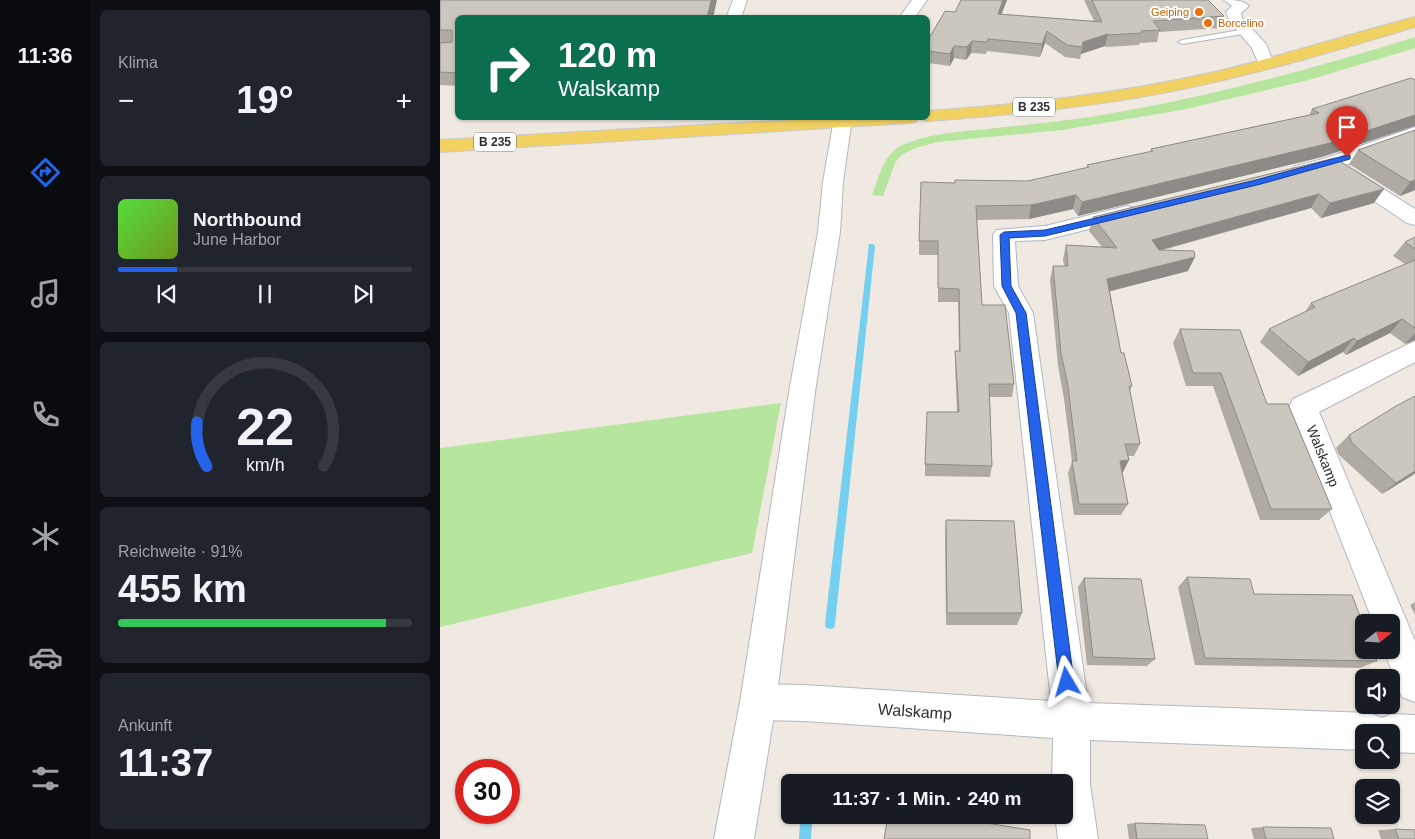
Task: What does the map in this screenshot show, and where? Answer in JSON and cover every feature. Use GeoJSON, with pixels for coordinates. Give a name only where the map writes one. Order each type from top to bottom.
{"type":"FeatureCollection","features":[{"type":"Feature","properties":{"kind":"main road","name":"B 235"},"geometry":{"type":"LineString","coordinates":[[930,116],[1067,103],[1158,88],[1318,51],[1415,22]]}},
{"type":"Feature","properties":{"kind":"main road","name":"B 235"},"geometry":{"type":"LineString","coordinates":[[440,146],[842,120]]}},
{"type":"Feature","properties":{"kind":"street"},"geometry":{"type":"LineString","coordinates":[[734,15],[740,0]]}},
{"type":"Feature","properties":{"kind":"street"},"geometry":{"type":"LineString","coordinates":[[908,15],[920,0]]}},
{"type":"Feature","properties":{"kind":"street"},"geometry":{"type":"LineString","coordinates":[[1231,0],[1242,6],[1233,12],[1235,19],[1260,47],[1266,64]]}},
{"type":"Feature","properties":{"kind":"street"},"geometry":{"type":"LineString","coordinates":[[734,839],[758,702],[802,392],[828,232],[842,120]]}},
{"type":"Feature","properties":{"kind":"street"},"geometry":{"type":"LineString","coordinates":[[1285,175],[1330,163],[1415,133]]}},
{"type":"Feature","properties":{"kind":"street"},"geometry":{"type":"LineString","coordinates":[[1330,163],[1415,218]]}},
{"type":"Feature","properties":{"kind":"street"},"geometry":{"type":"LineString","coordinates":[[1078,839],[1071,784],[1072,721],[1021,313],[1006,286],[1004,235],[1045,233],[1142,210]]}},
{"type":"Feature","properties":{"kind":"street","name":"Walskamp"},"geometry":{"type":"LineString","coordinates":[[1387,614],[1303,407],[1415,351]]}},
{"type":"Feature","properties":{"kind":"street","name":"Walskamp"},"geometry":{"type":"LineString","coordinates":[[1400,646],[1415,684]]}},
{"type":"Feature","properties":{"kind":"street","name":"Walskamp"},"geometry":{"type":"LineString","coordinates":[[758,702],[1072,721],[1355,731]]}},
{"type":"Feature","properties":{"kind":"street"},"geometry":{"type":"LineString","coordinates":[[1400,733],[1415,734]]}},
{"type":"Feature","properties":{"kind":"lane"},"geometry":{"type":"LineString","coordinates":[[1182,42],[1246,31]]}},
{"type":"Feature","properties":{"kind":"green space"},"geometry":{"type":"Polygon","coordinates":[[[1415,37],[1415,48],[1305,81],[1182,110],[1062,130],[938,142],[915,148],[901,155],[895,163],[883,196],[872,195],[883,165],[892,153],[905,144],[925,137],[1082,118],[1177,101],[1296,72],[1415,37]]]}},
{"type":"Feature","properties":{"kind":"green space"},"geometry":{"type":"Polygon","coordinates":[[[781,403],[752,553],[440,627],[440,448],[781,403]]]}},
{"type":"Feature","properties":{"kind":"building"},"geometry":{"type":"Polygon","coordinates":[[[440,0],[711,0],[708,15],[455,15],[455,73],[440,72],[440,43],[452,42],[452,30],[440,30],[440,0]]]}},
{"type":"Feature","properties":{"kind":"building"},"geometry":{"type":"Polygon","coordinates":[[[961,0],[1003,0],[998,14],[1102,22],[1092,0],[1208,0],[1224,16],[1153,21],[1160,30],[1141,31],[1142,33],[1108,34],[1083,42],[1082,47],[1067,45],[1047,31],[1042,44],[988,39],[987,42],[972,41],[967,47],[954,46],[950,54],[930,51],[930,37],[945,11],[955,12],[961,0]]]}},
{"type":"Feature","properties":{"kind":"building"},"geometry":{"type":"Polygon","coordinates":[[[1411,78],[1415,80],[1415,115],[1330,143],[1082,202],[1076,195],[1031,205],[976,206],[982,305],[1005,305],[1014,384],[989,384],[992,466],[925,464],[927,412],[959,412],[955,351],[960,351],[959,289],[938,288],[938,241],[919,241],[921,182],[955,183],[955,180],[1028,181],[1089,167],[1087,165],[1153,151],[1151,149],[1319,113],[1312,109],[1411,78]]]}},
{"type":"Feature","properties":{"kind":"building"},"geometry":{"type":"Polygon","coordinates":[[[1415,130],[1415,180],[1410,182],[1358,150],[1415,130]]]}},
{"type":"Feature","properties":{"kind":"building"},"geometry":{"type":"Polygon","coordinates":[[[1335,158],[1384,189],[1330,203],[1319,194],[1152,240],[1159,250],[1194,251],[1195,257],[1107,279],[1121,353],[1124,353],[1132,386],[1129,386],[1140,444],[1125,444],[1129,460],[1120,461],[1128,504],[1079,504],[1072,461],[1077,461],[1068,386],[1061,353],[1053,266],[1068,266],[1066,245],[1117,248],[1093,217],[1335,158]]]}},
{"type":"Feature","properties":{"kind":"building"},"geometry":{"type":"Polygon","coordinates":[[[1415,237],[1415,249],[1405,242],[1415,237]]]}},
{"type":"Feature","properties":{"kind":"building"},"geometry":{"type":"Polygon","coordinates":[[[1415,260],[1415,328],[1402,319],[1357,341],[1354,338],[1308,362],[1269,329],[1315,307],[1311,303],[1415,260]]]}},
{"type":"Feature","properties":{"kind":"building"},"geometry":{"type":"Polygon","coordinates":[[[1180,329],[1240,330],[1267,404],[1288,404],[1332,509],[1271,509],[1221,373],[1193,373],[1180,329]]]}},
{"type":"Feature","properties":{"kind":"building"},"geometry":{"type":"Polygon","coordinates":[[[1415,396],[1415,471],[1396,483],[1352,443],[1349,435],[1415,396]]]}},
{"type":"Feature","properties":{"kind":"building"},"geometry":{"type":"Polygon","coordinates":[[[946,520],[1014,521],[1022,613],[947,613],[946,520]]]}},
{"type":"Feature","properties":{"kind":"building"},"geometry":{"type":"Polygon","coordinates":[[[1187,577],[1250,579],[1254,594],[1352,595],[1359,614],[1355,614],[1355,659],[1376,659],[1377,661],[1205,658],[1187,577]]]}},
{"type":"Feature","properties":{"kind":"building"},"geometry":{"type":"Polygon","coordinates":[[[1084,578],[1141,579],[1155,659],[1093,657],[1084,578]]]}},
{"type":"Feature","properties":{"kind":"building"},"geometry":{"type":"Polygon","coordinates":[[[1135,823],[1205,825],[1208,839],[1137,839],[1135,823]]]}},
{"type":"Feature","properties":{"kind":"building"},"geometry":{"type":"Polygon","coordinates":[[[886,824],[993,824],[1030,830],[1030,839],[884,839],[886,824]]]}},
{"type":"Feature","properties":{"kind":"building"},"geometry":{"type":"Polygon","coordinates":[[[1263,827],[1331,828],[1334,839],[1266,839],[1263,827]]]}},
{"type":"Feature","properties":{"kind":"building"},"geometry":{"type":"Polygon","coordinates":[[[1395,829],[1415,830],[1415,839],[1399,839],[1395,829]]]}},
{"type":"Feature","properties":{"kind":"waterway"},"geometry":{"type":"LineString","coordinates":[[830,624],[871,246]]}},
{"type":"Feature","properties":{"kind":"waterway"},"geometry":{"type":"LineString","coordinates":[[805,839],[806,824]]}},
{"type":"Feature","properties":{"kind":"place","name":"Geiping"},"geometry":{"type":"Point","coordinates":[1199,12]}},
{"type":"Feature","properties":{"kind":"place","name":"Borcelino"},"geometry":{"type":"Point","coordinates":[1208,23]}},
{"type":"Feature","properties":{"kind":"route"},"geometry":{"type":"LineString","coordinates":[[1067,682],[1021,313],[1006,286],[1004,235],[1045,233],[1258,182],[1347,157]]}}]}
